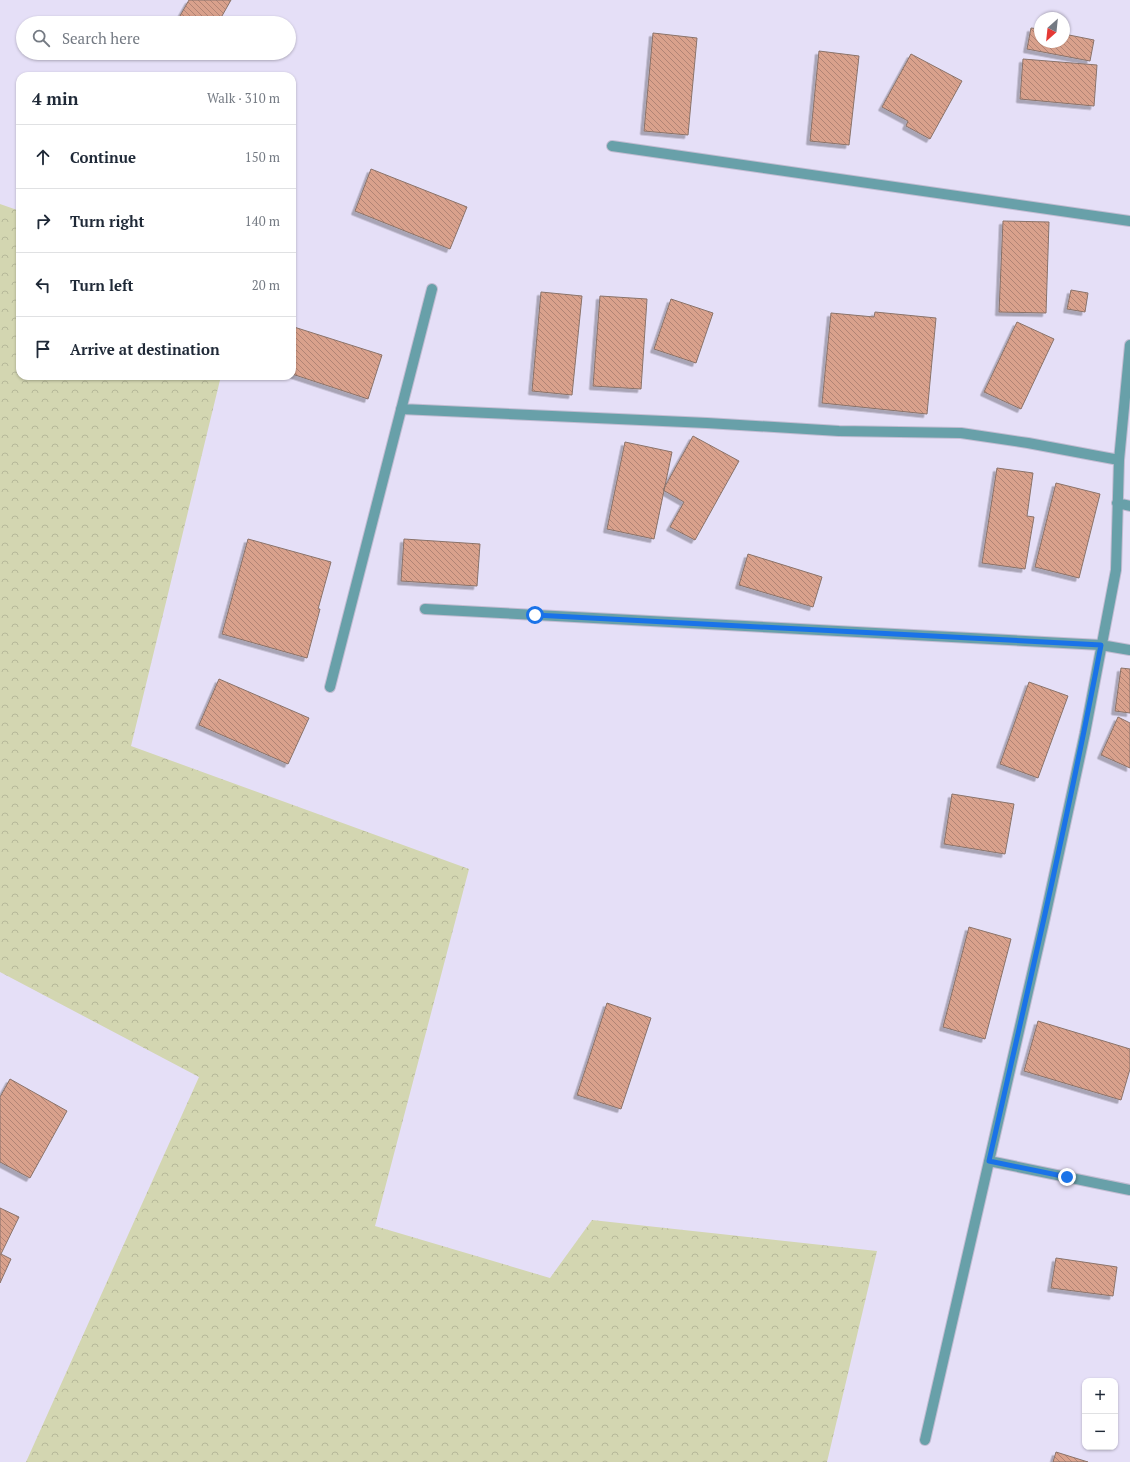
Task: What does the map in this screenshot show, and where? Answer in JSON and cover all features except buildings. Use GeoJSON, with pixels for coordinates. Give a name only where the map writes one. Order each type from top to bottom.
{"type":"FeatureCollection","features":[{"type":"Feature","properties":{"kind":"street"},"geometry":{"type":"LineString","coordinates":[[612,146],[1130,221]]}},
{"type":"Feature","properties":{"kind":"street"},"geometry":{"type":"LineString","coordinates":[[330,687],[432,289]]}},
{"type":"Feature","properties":{"kind":"street"},"geometry":{"type":"LineString","coordinates":[[925,1440],[1044,922],[1085,733],[1116,570],[1119,460],[1130,345]]}},
{"type":"Feature","properties":{"kind":"street"},"geometry":{"type":"LineString","coordinates":[[401,410],[699,422],[840,430],[961,433],[1028,443],[1119,460]]}},
{"type":"Feature","properties":{"kind":"street"},"geometry":{"type":"LineString","coordinates":[[1117,503],[1130,506]]}},
{"type":"Feature","properties":{"kind":"street"},"geometry":{"type":"LineString","coordinates":[[425,609],[1101,645],[1130,650]]}},
{"type":"Feature","properties":{"kind":"street"},"geometry":{"type":"LineString","coordinates":[[989,1161],[1130,1190]]}},
{"type":"Feature","properties":{"kind":"green space"},"geometry":{"type":"Polygon","coordinates":[[[0,204],[16,210],[16,380],[220,380],[131,746],[469,869],[375,1226],[550,1278],[592,1220],[877,1251],[827,1462],[26,1462],[199,1077],[0,972],[0,204]]]}},
{"type":"Feature","properties":{"kind":"route"},"geometry":{"type":"LineString","coordinates":[[535,615],[1101,645],[1085,733],[1044,922],[989,1161],[1067,1177]]}}]}
